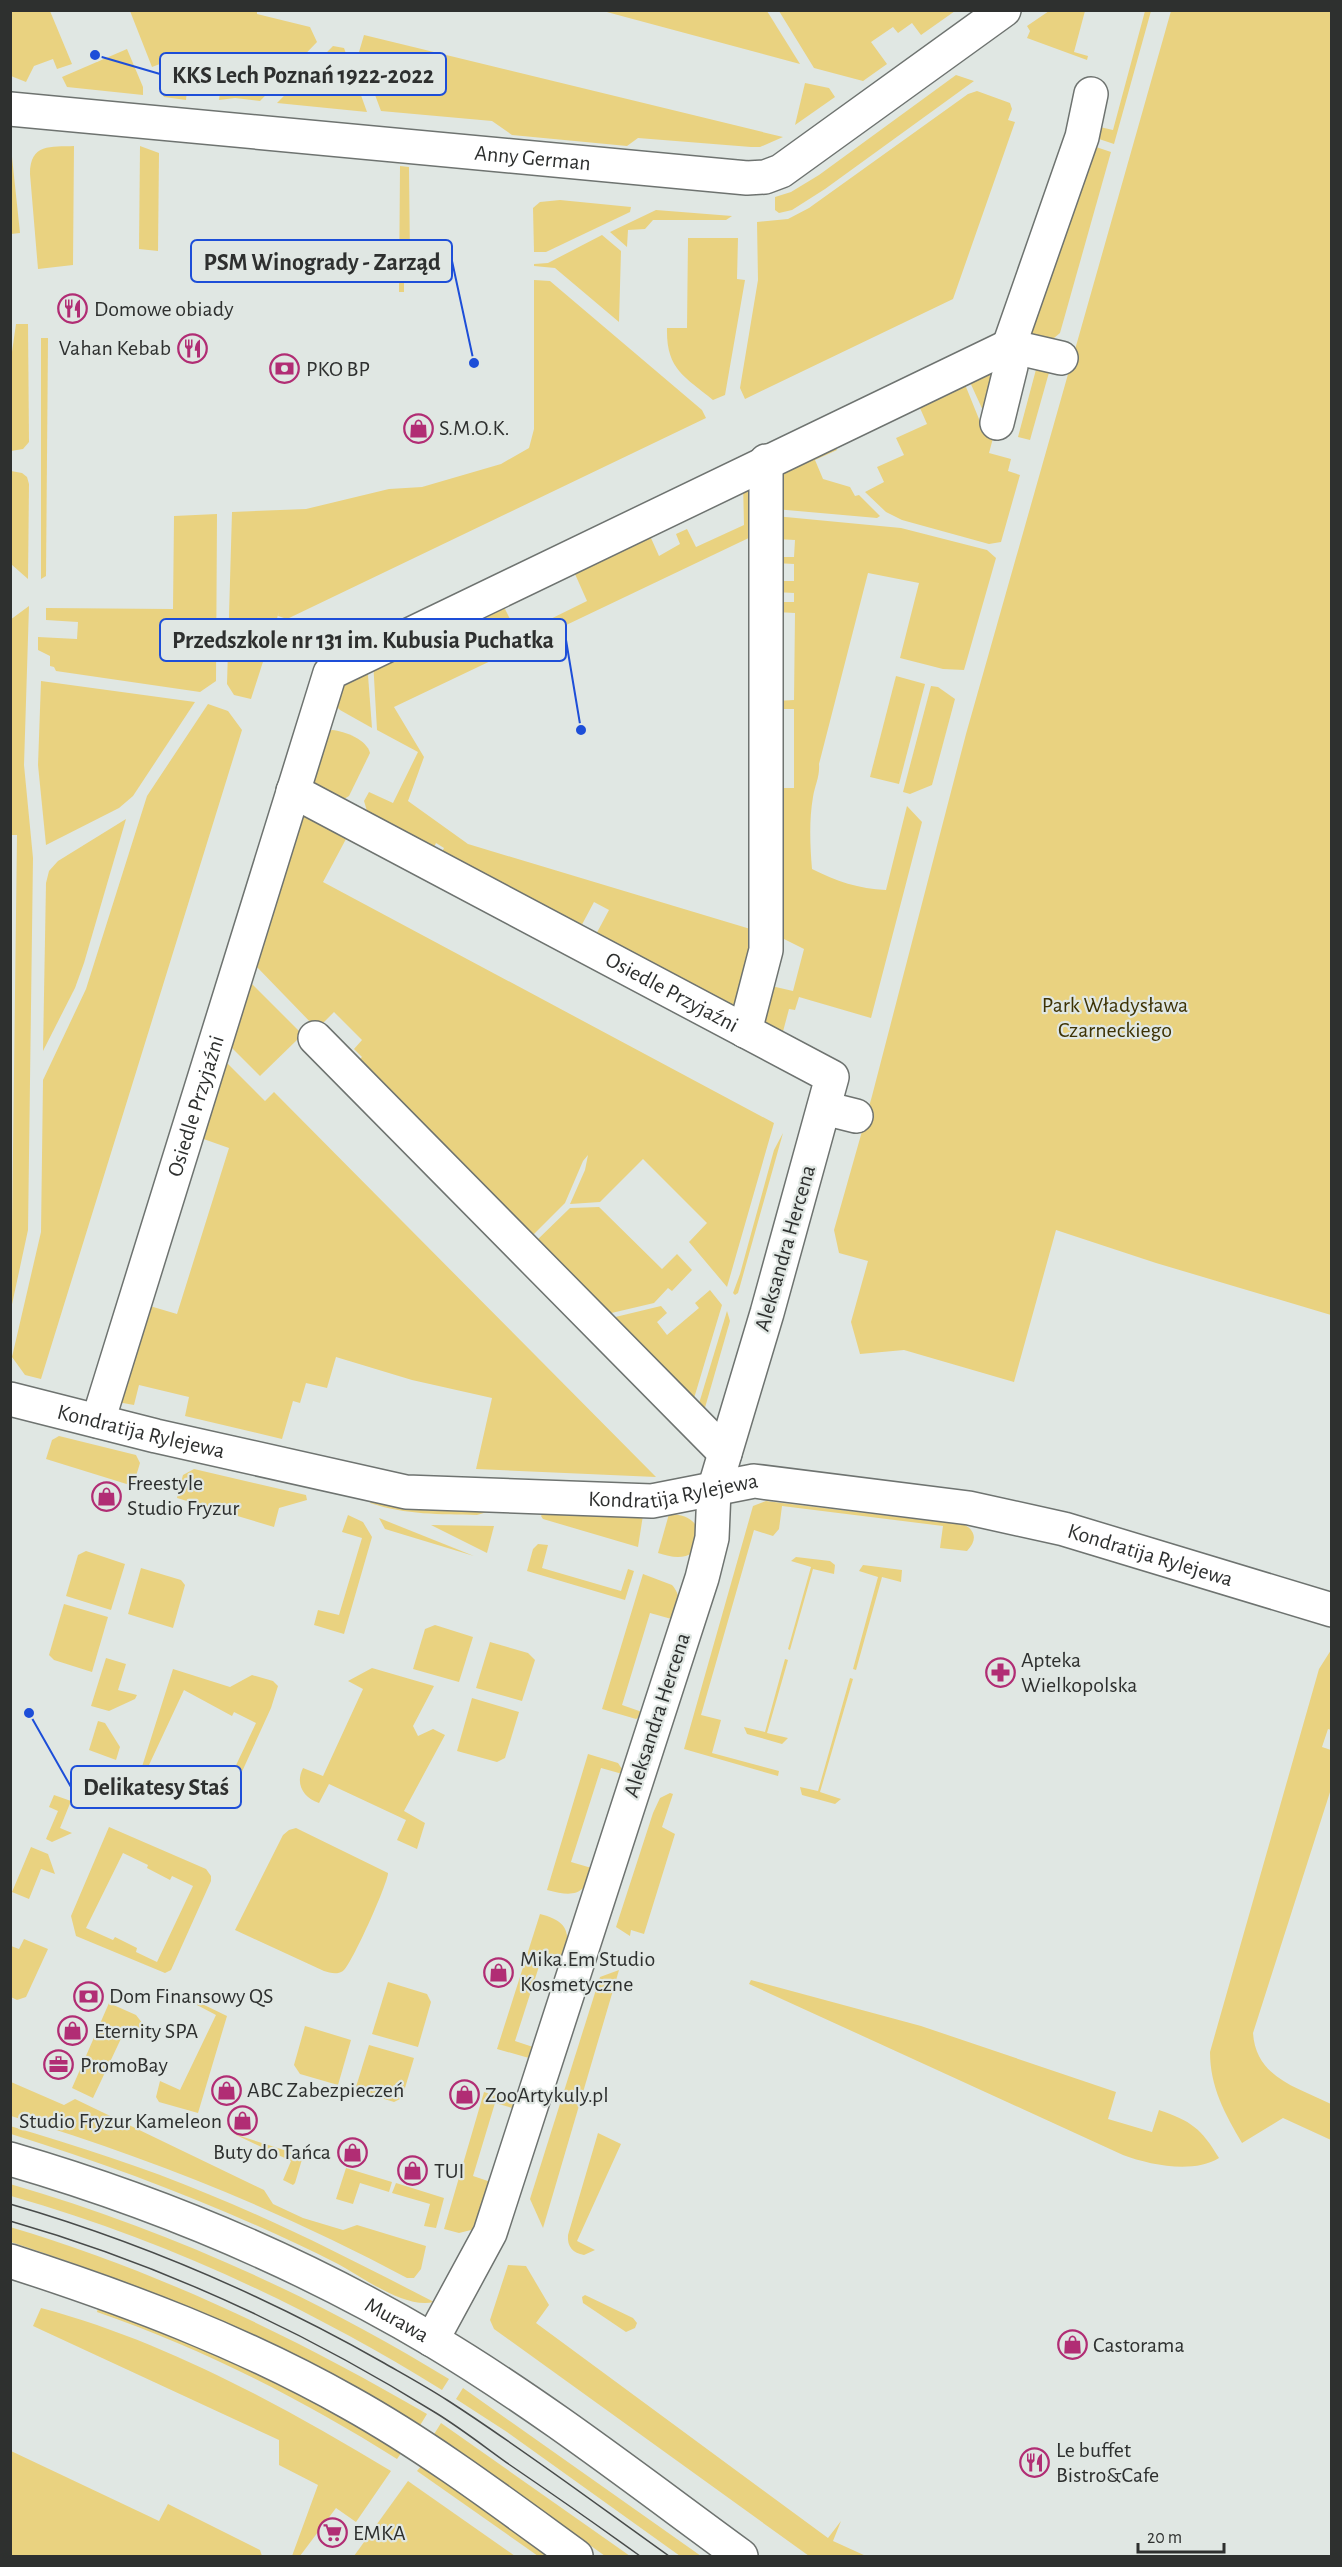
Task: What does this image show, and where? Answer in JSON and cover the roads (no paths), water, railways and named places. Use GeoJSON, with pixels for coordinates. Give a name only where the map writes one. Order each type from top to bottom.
{"type":"FeatureCollection","features":[{"type":"Feature","properties":{"kind":"street","name":"Anny German"},"geometry":{"type":"LineString","coordinates":[[10,109],[747,178],[765,177],[781,171],[1004,10]]}},
{"type":"Feature","properties":{"kind":"street"},"geometry":{"type":"LineString","coordinates":[[997,423],[1011,366],[1009,346],[1082,137],[1091,94]]}},
{"type":"Feature","properties":{"kind":"street"},"geometry":{"type":"LineString","coordinates":[[745,1031],[766,950],[766,461],[1009,346],[1061,358]]}},
{"type":"Feature","properties":{"kind":"street","name":"Osiedle Przyjaźni"},"geometry":{"type":"LineString","coordinates":[[98,1421],[330,673],[766,461]]}},
{"type":"Feature","properties":{"kind":"street","name":"Osiedle Przyjaźni"},"geometry":{"type":"LineString","coordinates":[[293,791],[832,1077],[824,1108]]}},
{"type":"Feature","properties":{"kind":"street"},"geometry":{"type":"LineString","coordinates":[[315,1038],[725,1453]]}},
{"type":"Feature","properties":{"kind":"street"},"geometry":{"type":"LineString","coordinates":[[824,1108],[856,1116]]}},
{"type":"Feature","properties":{"kind":"street","name":"Aleksandra Hercena"},"geometry":{"type":"LineString","coordinates":[[432,2340],[490,2233],[702,1578],[712,1538],[714,1490],[824,1108]]}},
{"type":"Feature","properties":{"kind":"street","name":"Kondratija Rylejewa"},"geometry":{"type":"LineString","coordinates":[[10,1400],[406,1492],[652,1501],[754,1481],[969,1508],[1064,1529],[1332,1610]]}},
{"type":"Feature","properties":{"kind":"street","name":"Murawa"},"geometry":{"type":"LineString","coordinates":[[10,2159],[141,2201],[220,2232],[321,2280],[432,2340],[523,2398],[741,2556]]}},
{"type":"Feature","properties":{"kind":"street"},"geometry":{"type":"LineString","coordinates":[[10,2261],[174,2317],[294,2372],[352,2403],[418,2445],[576,2556]]}},
{"type":"Feature","properties":{"kind":"tram line"},"geometry":{"type":"LineString","coordinates":[[10,2204],[155,2253],[248,2293],[339,2338],[447,2400],[669,2556]]}},
{"type":"Feature","properties":{"kind":"tram line"},"geometry":{"type":"LineString","coordinates":[[10,2221],[66,2238],[176,2279],[230,2302],[335,2354],[446,2419],[640,2556]]}},
{"type":"Feature","properties":{"kind":"place","name":"KKS Lech Poznań 1922-2022"},"geometry":{"type":"Point","coordinates":[95,55]}},
{"type":"Feature","properties":{"kind":"place","name":"Domowe obiady"},"geometry":{"type":"Point","coordinates":[73,309]}},
{"type":"Feature","properties":{"kind":"place","name":"Vahan Kebab"},"geometry":{"type":"Point","coordinates":[192,348]}},
{"type":"Feature","properties":{"kind":"place","name":"PSM Winogrady - Zarząd"},"geometry":{"type":"Point","coordinates":[474,363]}},
{"type":"Feature","properties":{"kind":"place","name":"PKO BP"},"geometry":{"type":"Point","coordinates":[285,369]}},
{"type":"Feature","properties":{"kind":"place","name":"S.M.O.K."},"geometry":{"type":"Point","coordinates":[418,428]}},
{"type":"Feature","properties":{"kind":"place","name":"Przedszkole nr 131 im. Kubusia Puchatka"},"geometry":{"type":"Point","coordinates":[581,730]}},
{"type":"Feature","properties":{"kind":"place","name":"Freestyle Studio Fryzur"},"geometry":{"type":"Point","coordinates":[106,1496]}},
{"type":"Feature","properties":{"kind":"place","name":"Apteka Wielkopolska"},"geometry":{"type":"Point","coordinates":[1000,1673]}},
{"type":"Feature","properties":{"kind":"place","name":"Delikatesy Staś"},"geometry":{"type":"Point","coordinates":[29,1713]}},
{"type":"Feature","properties":{"kind":"place","name":"Mika.Em Studio Kosmetyczne"},"geometry":{"type":"Point","coordinates":[499,1972]}},
{"type":"Feature","properties":{"kind":"place","name":"Dom Finansowy QS"},"geometry":{"type":"Point","coordinates":[88,1996]}},
{"type":"Feature","properties":{"kind":"place","name":"Eternity SPA"},"geometry":{"type":"Point","coordinates":[73,2031]}},
{"type":"Feature","properties":{"kind":"place","name":"PromoBay"},"geometry":{"type":"Point","coordinates":[59,2065]}},
{"type":"Feature","properties":{"kind":"place","name":"ABC Zabezpieczeń"},"geometry":{"type":"Point","coordinates":[226,2090]}},
{"type":"Feature","properties":{"kind":"place","name":"ZooArtykuly.pl"},"geometry":{"type":"Point","coordinates":[464,2095]}},
{"type":"Feature","properties":{"kind":"place","name":"Studio Fryzur Kameleon"},"geometry":{"type":"Point","coordinates":[243,2121]}},
{"type":"Feature","properties":{"kind":"place","name":"Buty do Tańca"},"geometry":{"type":"Point","coordinates":[352,2152]}},
{"type":"Feature","properties":{"kind":"place","name":"TUI"},"geometry":{"type":"Point","coordinates":[413,2171]}},
{"type":"Feature","properties":{"kind":"place","name":"Castorama"},"geometry":{"type":"Point","coordinates":[1072,2345]}},
{"type":"Feature","properties":{"kind":"place","name":"Le buffet Bistro&Cafe"},"geometry":{"type":"Point","coordinates":[1035,2463]}},
{"type":"Feature","properties":{"kind":"place","name":"EMKA"},"geometry":{"type":"Point","coordinates":[332,2533]}},
{"type":"Feature","properties":{"kind":"park label","name":"Park Władysława Czarneckiego"},"geometry":{"type":"Point","coordinates":[1115,1018]}}]}
